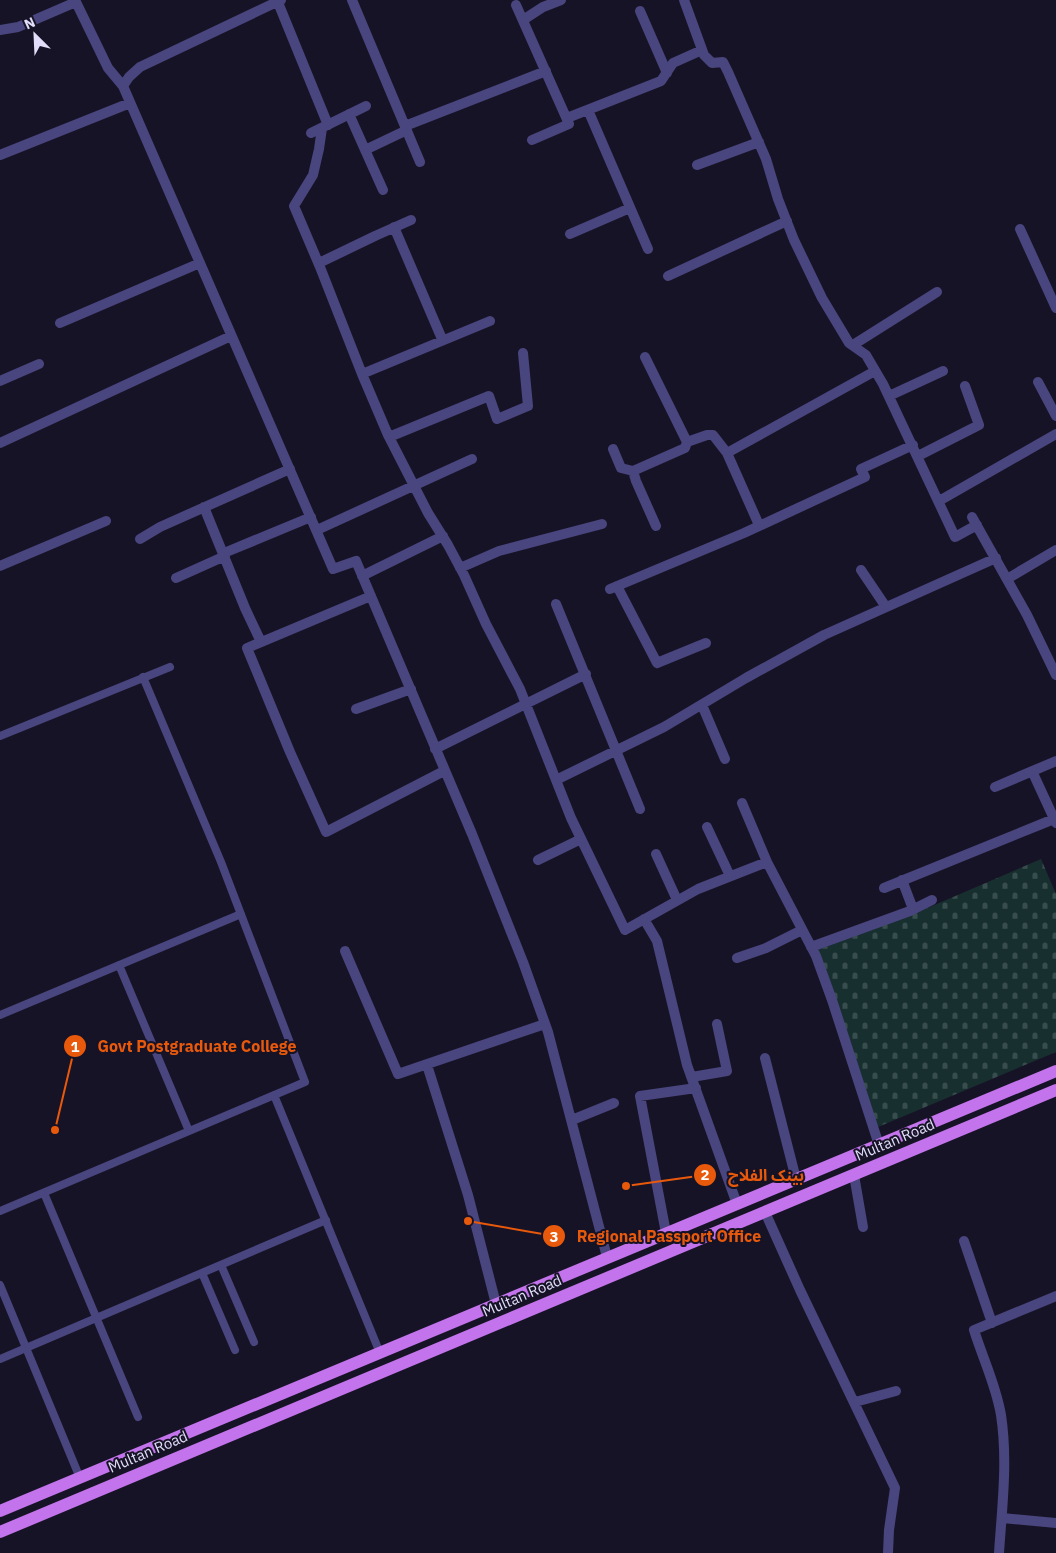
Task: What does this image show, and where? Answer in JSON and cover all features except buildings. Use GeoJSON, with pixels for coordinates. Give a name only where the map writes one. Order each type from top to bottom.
{"type":"FeatureCollection","features":[{"type":"Feature","properties":{"kind":"main road","name":"Multan Road"},"geometry":{"type":"LineString","coordinates":[[0,1511],[1056,1071]]}},
{"type":"Feature","properties":{"kind":"main road","name":"Multan Road"},"geometry":{"type":"LineString","coordinates":[[0,1532],[1056,1092]]}},
{"type":"Feature","properties":{"kind":"street"},"geometry":{"type":"LineString","coordinates":[[352,0],[420,162]]}},
{"type":"Feature","properties":{"kind":"street"},"geometry":{"type":"LineString","coordinates":[[523,20],[543,7],[561,0]]}},
{"type":"Feature","properties":{"kind":"street"},"geometry":{"type":"LineString","coordinates":[[684,0],[704,55],[712,63],[723,62],[759,142],[787,221],[822,298],[849,343],[866,355],[889,396],[955,537],[974,521],[1007,578],[1056,675]]}},
{"type":"Feature","properties":{"kind":"street"},"geometry":{"type":"LineString","coordinates":[[123,86],[129,77],[140,67],[279,1],[325,126],[313,175],[294,206],[389,437],[414,487],[460,568],[526,704],[571,818],[625,930],[698,889],[767,862]]}},
{"type":"Feature","properties":{"kind":"street"},"geometry":{"type":"LineString","coordinates":[[0,30],[18,27],[76,2],[108,68],[123,86],[333,568],[356,561],[472,834],[523,962],[545,1024],[608,1257]]}},
{"type":"Feature","properties":{"kind":"street"},"geometry":{"type":"LineString","coordinates":[[516,5],[569,124],[532,140]]}},
{"type":"Feature","properties":{"kind":"street"},"geometry":{"type":"LineString","coordinates":[[640,11],[666,73]]}},
{"type":"Feature","properties":{"kind":"street"},"geometry":{"type":"LineString","coordinates":[[566,118],[662,81],[673,63],[702,50]]}},
{"type":"Feature","properties":{"kind":"street"},"geometry":{"type":"LineString","coordinates":[[365,150],[406,128],[546,71]]}},
{"type":"Feature","properties":{"kind":"street"},"geometry":{"type":"LineString","coordinates":[[0,155],[130,103]]}},
{"type":"Feature","properties":{"kind":"street"},"geometry":{"type":"LineString","coordinates":[[311,132],[366,106]]}},
{"type":"Feature","properties":{"kind":"street"},"geometry":{"type":"LineString","coordinates":[[588,110],[648,249]]}},
{"type":"Feature","properties":{"kind":"street"},"geometry":{"type":"LineString","coordinates":[[350,114],[383,190]]}},
{"type":"Feature","properties":{"kind":"street"},"geometry":{"type":"LineString","coordinates":[[697,165],[759,142]]}},
{"type":"Feature","properties":{"kind":"street"},"geometry":{"type":"LineString","coordinates":[[570,234],[630,208]]}},
{"type":"Feature","properties":{"kind":"street"},"geometry":{"type":"LineString","coordinates":[[319,263],[411,220]]}},
{"type":"Feature","properties":{"kind":"street"},"geometry":{"type":"LineString","coordinates":[[668,276],[787,221]]}},
{"type":"Feature","properties":{"kind":"street"},"geometry":{"type":"LineString","coordinates":[[394,228],[442,340]]}},
{"type":"Feature","properties":{"kind":"street"},"geometry":{"type":"LineString","coordinates":[[1020,229],[1056,308]]}},
{"type":"Feature","properties":{"kind":"street"},"geometry":{"type":"LineString","coordinates":[[60,323],[200,263]]}},
{"type":"Feature","properties":{"kind":"street"},"geometry":{"type":"LineString","coordinates":[[853,346],[937,292]]}},
{"type":"Feature","properties":{"kind":"street"},"geometry":{"type":"LineString","coordinates":[[362,374],[490,320]]}},
{"type":"Feature","properties":{"kind":"street"},"geometry":{"type":"LineString","coordinates":[[0,443],[232,336]]}},
{"type":"Feature","properties":{"kind":"street"},"geometry":{"type":"LineString","coordinates":[[389,437],[489,396],[497,419],[528,406],[523,353]]}},
{"type":"Feature","properties":{"kind":"street"},"geometry":{"type":"LineString","coordinates":[[613,449],[621,468],[633,471],[685,448],[687,442],[645,356]]}},
{"type":"Feature","properties":{"kind":"street"},"geometry":{"type":"LineString","coordinates":[[0,381],[39,364]]}},
{"type":"Feature","properties":{"kind":"street"},"geometry":{"type":"LineString","coordinates":[[727,453],[875,371]]}},
{"type":"Feature","properties":{"kind":"street"},"geometry":{"type":"LineString","coordinates":[[889,396],[943,371]]}},
{"type":"Feature","properties":{"kind":"street"},"geometry":{"type":"LineString","coordinates":[[1038,382],[1056,416]]}},
{"type":"Feature","properties":{"kind":"street"},"geometry":{"type":"LineString","coordinates":[[918,456],[979,425],[965,386]]}},
{"type":"Feature","properties":{"kind":"street"},"geometry":{"type":"LineString","coordinates":[[939,501],[1056,434]]}},
{"type":"Feature","properties":{"kind":"street"},"geometry":{"type":"LineString","coordinates":[[687,442],[707,435],[714,435],[727,453],[759,525]]}},
{"type":"Feature","properties":{"kind":"street"},"geometry":{"type":"LineString","coordinates":[[706,642],[657,664],[614,588],[865,477],[861,469],[913,445]]}},
{"type":"Feature","properties":{"kind":"street"},"geometry":{"type":"LineString","coordinates":[[317,530],[472,459]]}},
{"type":"Feature","properties":{"kind":"street"},"geometry":{"type":"LineString","coordinates":[[140,539],[160,527],[290,469]]}},
{"type":"Feature","properties":{"kind":"street"},"geometry":{"type":"LineString","coordinates":[[633,471],[656,526]]}},
{"type":"Feature","properties":{"kind":"street"},"geometry":{"type":"LineString","coordinates":[[204,507],[245,608],[261,642]]}},
{"type":"Feature","properties":{"kind":"street"},"geometry":{"type":"LineString","coordinates":[[176,578],[311,517]]}},
{"type":"Feature","properties":{"kind":"street"},"geometry":{"type":"LineString","coordinates":[[0,566],[106,521]]}},
{"type":"Feature","properties":{"kind":"street"},"geometry":{"type":"LineString","coordinates":[[460,568],[499,551],[602,524]]}},
{"type":"Feature","properties":{"kind":"street"},"geometry":{"type":"LineString","coordinates":[[362,576],[443,536]]}},
{"type":"Feature","properties":{"kind":"street"},"geometry":{"type":"LineString","coordinates":[[1007,578],[1056,550]]}},
{"type":"Feature","properties":{"kind":"street"},"geometry":{"type":"LineString","coordinates":[[556,780],[664,727],[824,635],[996,558]]}},
{"type":"Feature","properties":{"kind":"street"},"geometry":{"type":"LineString","coordinates":[[861,570],[886,608]]}},
{"type":"Feature","properties":{"kind":"street"},"geometry":{"type":"LineString","coordinates":[[371,596],[247,648],[290,752],[326,832],[444,771]]}},
{"type":"Feature","properties":{"kind":"street"},"geometry":{"type":"LineString","coordinates":[[556,604],[640,809]]}},
{"type":"Feature","properties":{"kind":"street"},"geometry":{"type":"LineString","coordinates":[[435,749],[586,674]]}},
{"type":"Feature","properties":{"kind":"street"},"geometry":{"type":"LineString","coordinates":[[356,709],[411,689]]}},
{"type":"Feature","properties":{"kind":"street"},"geometry":{"type":"LineString","coordinates":[[702,705],[725,759]]}},
{"type":"Feature","properties":{"kind":"street"},"geometry":{"type":"LineString","coordinates":[[995,787],[1056,762]]}},
{"type":"Feature","properties":{"kind":"street"},"geometry":{"type":"LineString","coordinates":[[884,888],[1054,817],[1032,771]]}},
{"type":"Feature","properties":{"kind":"street"},"geometry":{"type":"LineString","coordinates":[[742,803],[767,862],[811,946],[832,1000],[879,1145]]}},
{"type":"Feature","properties":{"kind":"street"},"geometry":{"type":"LineString","coordinates":[[707,827],[730,876]]}},
{"type":"Feature","properties":{"kind":"street"},"geometry":{"type":"LineString","coordinates":[[538,860],[581,839]]}},
{"type":"Feature","properties":{"kind":"street"},"geometry":{"type":"LineString","coordinates":[[656,854],[677,900]]}},
{"type":"Feature","properties":{"kind":"street"},"geometry":{"type":"LineString","coordinates":[[902,880],[913,909]]}},
{"type":"Feature","properties":{"kind":"street"},"geometry":{"type":"LineString","coordinates":[[811,946],[913,909],[932,900]]}},
{"type":"Feature","properties":{"kind":"street"},"geometry":{"type":"LineString","coordinates":[[644,919],[657,942],[692,1077],[737,1204]]}},
{"type":"Feature","properties":{"kind":"street"},"geometry":{"type":"LineString","coordinates":[[737,958],[766,948],[802,930]]}},
{"type":"Feature","properties":{"kind":"street"},"geometry":{"type":"LineString","coordinates":[[345,951],[398,1074],[545,1024]]}},
{"type":"Feature","properties":{"kind":"street"},"geometry":{"type":"LineString","coordinates":[[692,1077],[727,1070],[717,1024]]}},
{"type":"Feature","properties":{"kind":"street"},"geometry":{"type":"LineString","coordinates":[[765,1058],[796,1179]]}},
{"type":"Feature","properties":{"kind":"street"},"geometry":{"type":"LineString","coordinates":[[427,1065],[468,1196],[496,1304]]}},
{"type":"Feature","properties":{"kind":"street"},"geometry":{"type":"LineString","coordinates":[[666,1233],[640,1096],[696,1088]]}},
{"type":"Feature","properties":{"kind":"street"},"geometry":{"type":"LineString","coordinates":[[572,1120],[614,1103]]}},
{"type":"Feature","properties":{"kind":"street"},"geometry":{"type":"LineString","coordinates":[[854,1175],[863,1227]]}},
{"type":"Feature","properties":{"kind":"street"},"geometry":{"type":"LineString","coordinates":[[765,1212],[800,1290],[895,1488],[888,1553]]}},
{"type":"Feature","properties":{"kind":"street"},"geometry":{"type":"LineString","coordinates":[[964,1241],[992,1323]]}},
{"type":"Feature","properties":{"kind":"street"},"geometry":{"type":"LineString","coordinates":[[1000,1553],[1005,1462],[1001,1414],[991,1374],[974,1330],[1056,1296]]}},
{"type":"Feature","properties":{"kind":"street"},"geometry":{"type":"LineString","coordinates":[[855,1402],[896,1391]]}},
{"type":"Feature","properties":{"kind":"street"},"geometry":{"type":"LineString","coordinates":[[1002,1518],[1056,1523]]}},
{"type":"Feature","properties":{"kind":"lane"},"geometry":{"type":"LineString","coordinates":[[0,736],[170,667]]}},
{"type":"Feature","properties":{"kind":"lane"},"geometry":{"type":"LineString","coordinates":[[0,1211],[306,1082],[221,862],[143,677]]}},
{"type":"Feature","properties":{"kind":"lane"},"geometry":{"type":"LineString","coordinates":[[0,1015],[241,914]]}},
{"type":"Feature","properties":{"kind":"lane"},"geometry":{"type":"LineString","coordinates":[[119,965],[189,1132]]}},
{"type":"Feature","properties":{"kind":"lane"},"geometry":{"type":"LineString","coordinates":[[274,1095],[380,1353]]}},
{"type":"Feature","properties":{"kind":"lane"},"geometry":{"type":"LineString","coordinates":[[44,1192],[138,1417]]}},
{"type":"Feature","properties":{"kind":"lane"},"geometry":{"type":"LineString","coordinates":[[0,1359],[326,1220]]}},
{"type":"Feature","properties":{"kind":"lane"},"geometry":{"type":"LineString","coordinates":[[221,1265],[254,1342]]}},
{"type":"Feature","properties":{"kind":"lane"},"geometry":{"type":"LineString","coordinates":[[202,1273],[235,1350]]}},
{"type":"Feature","properties":{"kind":"lane"},"geometry":{"type":"LineString","coordinates":[[0,1285],[80,1478]]}},
{"type":"Feature","properties":{"kind":"green space"},"geometry":{"type":"Polygon","coordinates":[[[1041,859],[1056,894],[1056,1052],[878,1127],[817,950],[916,913],[1041,859]]]}},
{"type":"Feature","properties":{"kind":"place","name":"Govt Postgraduate College"},"geometry":{"type":"Point","coordinates":[55,1130]}},
{"type":"Feature","properties":{"kind":"place","name":"بینک الفلاح"},"geometry":{"type":"Point","coordinates":[626,1186]}},
{"type":"Feature","properties":{"kind":"place","name":"Regional Passport Office"},"geometry":{"type":"Point","coordinates":[468,1221]}}]}
